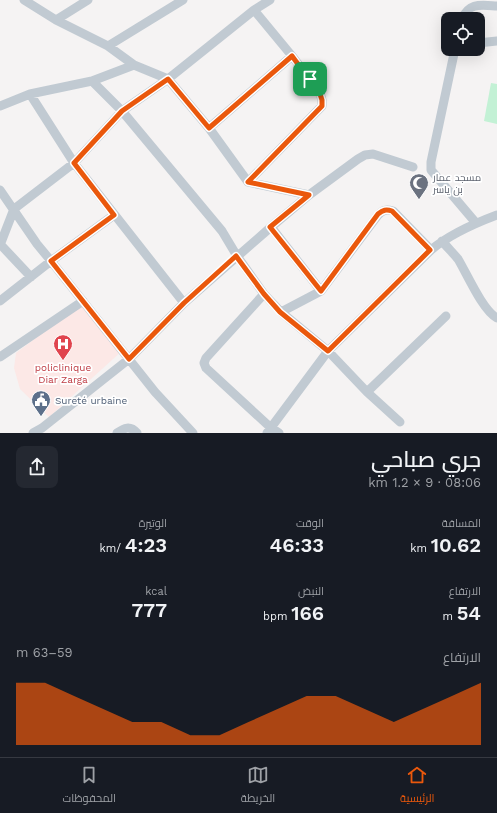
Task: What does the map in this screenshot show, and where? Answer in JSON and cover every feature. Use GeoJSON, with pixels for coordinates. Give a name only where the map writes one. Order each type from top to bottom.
{"type":"FeatureCollection","features":[{"type":"Feature","properties":{"kind":"street"},"geometry":{"type":"LineString","coordinates":[[24,0],[56,20],[108,46],[134,65],[168,79],[209,128],[248,182],[309,195]]}},
{"type":"Feature","properties":{"kind":"street"},"geometry":{"type":"LineString","coordinates":[[56,20],[88,0]]}},
{"type":"Feature","properties":{"kind":"street"},"geometry":{"type":"LineString","coordinates":[[108,46],[183,0]]}},
{"type":"Feature","properties":{"kind":"street"},"geometry":{"type":"LineString","coordinates":[[31,277],[0,244],[14,209],[74,163],[122,111],[168,79],[254,10],[270,0]]}},
{"type":"Feature","properties":{"kind":"street"},"geometry":{"type":"LineString","coordinates":[[465,12],[472,6],[497,6]]}},
{"type":"Feature","properties":{"kind":"street"},"geometry":{"type":"LineString","coordinates":[[248,182],[322,106],[320,94],[292,56],[254,10]]}},
{"type":"Feature","properties":{"kind":"street"},"geometry":{"type":"LineString","coordinates":[[485,42],[497,41]]}},
{"type":"Feature","properties":{"kind":"street"},"geometry":{"type":"LineString","coordinates":[[209,128],[292,56]]}},
{"type":"Feature","properties":{"kind":"street"},"geometry":{"type":"LineString","coordinates":[[454,56],[431,162],[431,170],[476,223]]}},
{"type":"Feature","properties":{"kind":"street"},"geometry":{"type":"LineString","coordinates":[[0,106],[30,94],[92,81],[134,65]]}},
{"type":"Feature","properties":{"kind":"street"},"geometry":{"type":"LineString","coordinates":[[92,81],[122,111],[222,231],[236,256],[264,294],[280,312],[328,351],[367,392],[400,422]]}},
{"type":"Feature","properties":{"kind":"street"},"geometry":{"type":"LineString","coordinates":[[30,94],[74,163],[184,303]]}},
{"type":"Feature","properties":{"kind":"street"},"geometry":{"type":"LineString","coordinates":[[33,433],[42,428],[129,359],[184,303],[270,227],[309,195],[366,155],[374,154],[413,167]]}},
{"type":"Feature","properties":{"kind":"street"},"geometry":{"type":"LineString","coordinates":[[0,190],[37,244],[82,301],[155,392],[192,433]]}},
{"type":"Feature","properties":{"kind":"street"},"geometry":{"type":"LineString","coordinates":[[280,312],[321,291],[378,214],[387,209],[392,211],[430,250]]}},
{"type":"Feature","properties":{"kind":"street"},"geometry":{"type":"LineString","coordinates":[[0,301],[51,261],[114,215]]}},
{"type":"Feature","properties":{"kind":"street"},"geometry":{"type":"LineString","coordinates":[[269,430],[328,351],[430,250],[442,241],[476,223],[497,215]]}},
{"type":"Feature","properties":{"kind":"street"},"geometry":{"type":"LineString","coordinates":[[270,227],[321,291]]}},
{"type":"Feature","properties":{"kind":"street"},"geometry":{"type":"LineString","coordinates":[[442,241],[457,258],[485,306],[497,318]]}},
{"type":"Feature","properties":{"kind":"street"},"geometry":{"type":"LineString","coordinates":[[264,294],[206,358],[204,363],[206,368],[269,430],[279,433]]}},
{"type":"Feature","properties":{"kind":"street"},"geometry":{"type":"LineString","coordinates":[[0,357],[82,301]]}},
{"type":"Feature","properties":{"kind":"street"},"geometry":{"type":"LineString","coordinates":[[367,392],[446,316]]}},
{"type":"Feature","properties":{"kind":"street"},"geometry":{"type":"LineString","coordinates":[[116,433],[128,427],[137,433]]}},
{"type":"Feature","properties":{"kind":"shaded area","name":"policlinique Diar Zarga"},"geometry":{"type":"Polygon","coordinates":[[[85,301],[123,350],[49,417],[20,389],[14,368],[16,353],[85,301]]]}},
{"type":"Feature","properties":{"kind":"green space"},"geometry":{"type":"Polygon","coordinates":[[[491,83],[497,84],[497,124],[484,121],[491,83]]]}},
{"type":"Feature","properties":{"kind":"place","name":"مسجد عمار بن ياسر"},"geometry":{"type":"Point","coordinates":[419,200]}},
{"type":"Feature","properties":{"kind":"place","name":"policlinique Diar Zarga"},"geometry":{"type":"Point","coordinates":[63,361]}},
{"type":"Feature","properties":{"kind":"place","name":"Sureté urbaine"},"geometry":{"type":"Point","coordinates":[41,417]}},
{"type":"Feature","properties":{"kind":"route"},"geometry":{"type":"LineString","coordinates":[[292,56],[310,79],[320,94],[322,106],[248,182],[309,195],[270,227],[321,291],[378,214],[387,209],[392,211],[430,250],[328,351],[280,312],[264,294],[236,256],[184,303],[129,359],[51,261],[114,215],[74,163],[122,111],[168,79],[209,128],[292,56]]}}]}
